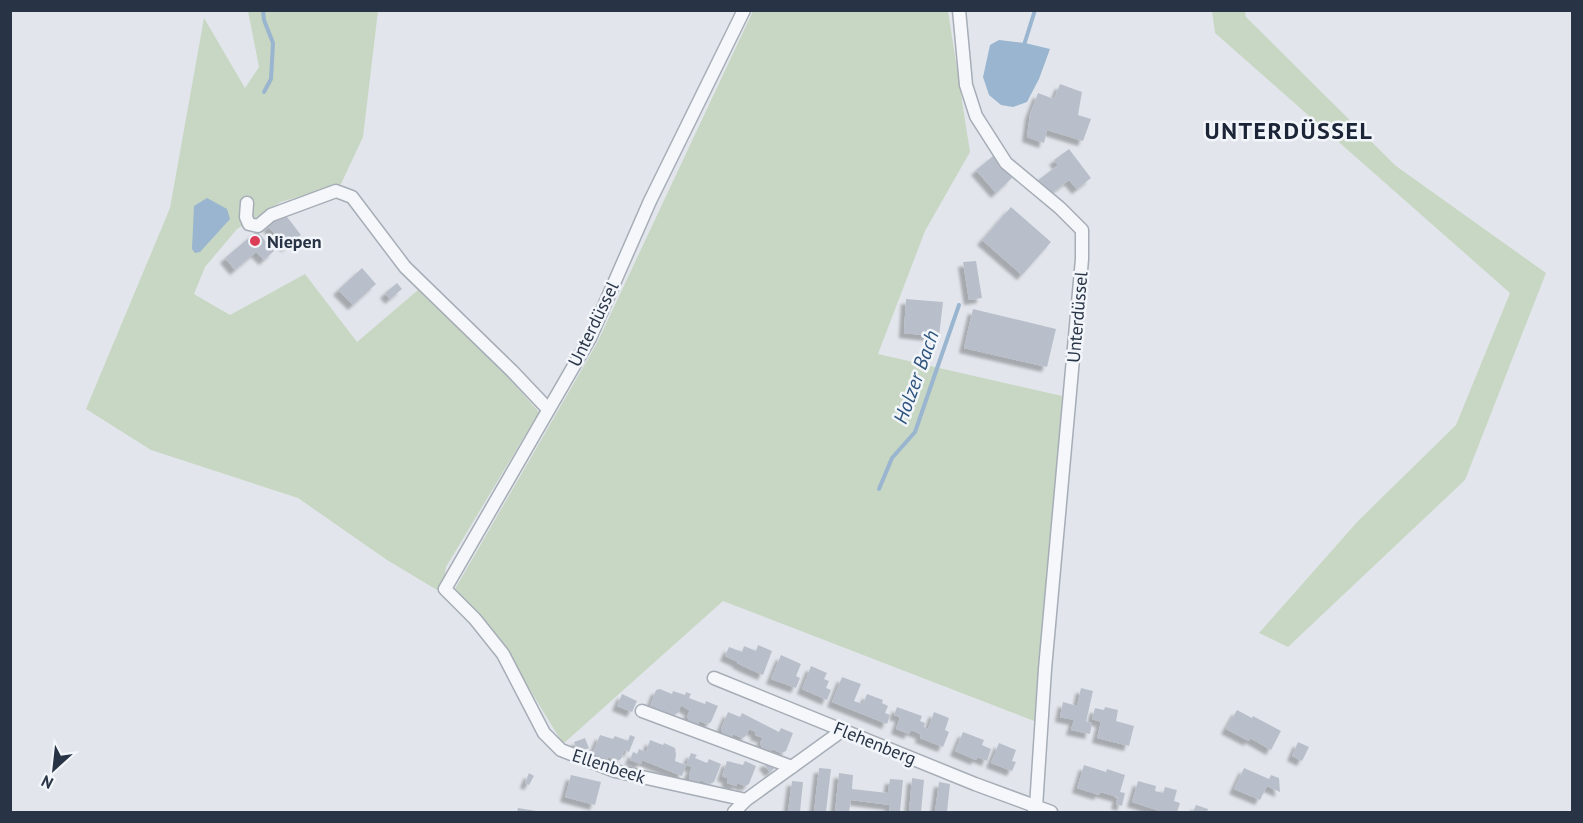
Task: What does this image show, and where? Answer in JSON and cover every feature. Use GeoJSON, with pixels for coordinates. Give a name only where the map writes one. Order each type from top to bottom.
{"type":"FeatureCollection","features":[{"type":"Feature","properties":{"kind":"street","name":"Unterdüssel"},"geometry":{"type":"LineString","coordinates":[[445,590],[590,338],[650,201],[744,10]]}},
{"type":"Feature","properties":{"kind":"street","name":"Unterdüssel"},"geometry":{"type":"LineString","coordinates":[[959,10],[966,85],[976,116],[1006,163],[1060,208],[1082,230],[1082,259],[1045,669],[1035,810]]}},
{"type":"Feature","properties":{"kind":"street"},"geometry":{"type":"LineString","coordinates":[[247,203],[246,216],[249,224],[258,226],[271,215],[336,191],[352,197],[405,267],[548,409]]}},
{"type":"Feature","properties":{"kind":"street","name":"Ellenbeek"},"geometry":{"type":"LineString","coordinates":[[445,590],[475,619],[502,654],[544,733],[561,750],[615,771],[746,800]]}},
{"type":"Feature","properties":{"kind":"street","name":"Flehenberg"},"geometry":{"type":"LineString","coordinates":[[714,678],[1035,810],[1051,813]]}},
{"type":"Feature","properties":{"kind":"street"},"geometry":{"type":"LineString","coordinates":[[642,711],[792,767]]}},
{"type":"Feature","properties":{"kind":"street"},"geometry":{"type":"LineString","coordinates":[[734,813],[746,800],[843,730]]}},
{"type":"Feature","properties":{"kind":"green space"},"geometry":{"type":"Polygon","coordinates":[[[248,11],[378,11],[363,137],[341,184],[281,202],[237,229],[205,267],[194,294],[230,315],[305,274],[357,342],[418,290],[505,374],[539,412],[446,567],[442,593],[387,560],[298,498],[151,450],[86,409],[170,208],[204,18],[245,88],[259,67],[248,11]]]}},
{"type":"Feature","properties":{"kind":"green space"},"geometry":{"type":"Polygon","coordinates":[[[753,11],[948,11],[970,152],[925,231],[878,354],[1062,396],[1042,724],[723,601],[563,744],[512,660],[455,589],[597,343],[753,11]]]}},
{"type":"Feature","properties":{"kind":"green space"},"geometry":{"type":"Polygon","coordinates":[[[1212,11],[1245,11],[1246,17],[1396,166],[1546,273],[1465,480],[1288,647],[1259,633],[1358,521],[1456,425],[1510,293],[1215,33],[1212,11]]]}},
{"type":"Feature","properties":{"kind":"water"},"geometry":{"type":"Polygon","coordinates":[[[999,40],[1050,49],[1039,79],[1027,102],[1013,107],[1001,105],[989,95],[983,77],[990,45],[999,40]]]}},
{"type":"Feature","properties":{"kind":"water"},"geometry":{"type":"Polygon","coordinates":[[[207,198],[227,209],[230,219],[200,252],[195,253],[192,249],[194,206],[207,198]]]}},
{"type":"Feature","properties":{"kind":"building"},"geometry":{"type":"Polygon","coordinates":[[[1060,84],[1082,92],[1078,115],[1091,119],[1083,141],[1047,130],[1044,143],[1027,137],[1030,114],[1038,93],[1054,99],[1060,84]]]}},
{"type":"Feature","properties":{"kind":"building"},"geometry":{"type":"Polygon","coordinates":[[[1069,149],[1091,178],[1077,189],[1069,180],[1048,196],[1037,181],[1058,165],[1054,160],[1069,149]]]}},
{"type":"Feature","properties":{"kind":"building"},"geometry":{"type":"Polygon","coordinates":[[[993,156],[1012,178],[996,193],[976,170],[993,156]]]}},
{"type":"Feature","properties":{"kind":"building"},"geometry":{"type":"Polygon","coordinates":[[[1011,207],[1051,242],[1022,275],[982,240],[1011,207]]]}},
{"type":"Feature","properties":{"kind":"building"},"geometry":{"type":"Polygon","coordinates":[[[284,213],[301,235],[286,247],[268,226],[284,213]]]}},
{"type":"Feature","properties":{"kind":"building","name":"Niepen"},"geometry":{"type":"Polygon","coordinates":[[[257,231],[274,251],[264,260],[256,252],[235,270],[225,258],[257,231]]]}},
{"type":"Feature","properties":{"kind":"building"},"geometry":{"type":"Polygon","coordinates":[[[976,261],[982,298],[969,300],[963,262],[976,261]]]}},
{"type":"Feature","properties":{"kind":"building"},"geometry":{"type":"Polygon","coordinates":[[[362,268],[376,284],[353,305],[338,290],[362,268]]]}},
{"type":"Feature","properties":{"kind":"building"},"geometry":{"type":"Polygon","coordinates":[[[397,283],[402,289],[390,299],[385,293],[397,283]]]}},
{"type":"Feature","properties":{"kind":"building"},"geometry":{"type":"Polygon","coordinates":[[[906,299],[943,302],[939,337],[904,333],[906,299]]]}},
{"type":"Feature","properties":{"kind":"building"},"geometry":{"type":"Polygon","coordinates":[[[973,309],[1056,329],[1047,367],[964,348],[973,309]]]}},
{"type":"Feature","properties":{"kind":"building"},"geometry":{"type":"Polygon","coordinates":[[[758,645],[772,651],[763,675],[725,656],[729,647],[742,652],[744,646],[756,651],[758,645]]]}},
{"type":"Feature","properties":{"kind":"building"},"geometry":{"type":"Polygon","coordinates":[[[781,655],[801,664],[796,676],[800,678],[796,688],[771,679],[781,655]]]}},
{"type":"Feature","properties":{"kind":"building"},"geometry":{"type":"Polygon","coordinates":[[[811,666],[827,673],[824,679],[829,681],[826,688],[831,690],[827,700],[802,689],[811,666]]]}},
{"type":"Feature","properties":{"kind":"building"},"geometry":{"type":"Polygon","coordinates":[[[842,677],[861,684],[854,701],[863,704],[867,694],[883,700],[882,703],[888,706],[885,713],[890,715],[887,724],[832,702],[842,677]]]}},
{"type":"Feature","properties":{"kind":"building"},"geometry":{"type":"Polygon","coordinates":[[[1081,688],[1093,691],[1086,722],[1092,723],[1090,734],[1071,730],[1074,720],[1060,717],[1063,702],[1077,706],[1081,688]]]}},
{"type":"Feature","properties":{"kind":"building"},"geometry":{"type":"Polygon","coordinates":[[[660,689],[672,694],[673,691],[685,695],[686,692],[691,694],[689,698],[718,706],[711,722],[707,724],[699,721],[698,724],[689,721],[687,716],[690,711],[681,705],[678,713],[674,715],[664,711],[663,715],[649,709],[656,690],[660,689]]]}},
{"type":"Feature","properties":{"kind":"building"},"geometry":{"type":"Polygon","coordinates":[[[622,694],[637,701],[632,712],[617,706],[622,694]]]}},
{"type":"Feature","properties":{"kind":"building"},"geometry":{"type":"Polygon","coordinates":[[[897,707],[922,716],[920,721],[925,723],[924,727],[928,729],[934,712],[949,718],[945,730],[949,732],[943,747],[920,738],[921,734],[911,730],[909,734],[896,729],[900,717],[894,715],[897,707]]]}},
{"type":"Feature","properties":{"kind":"building"},"geometry":{"type":"Polygon","coordinates":[[[1105,707],[1118,710],[1116,721],[1134,726],[1129,746],[1097,738],[1101,722],[1092,719],[1095,708],[1104,710],[1105,707]]]}},
{"type":"Feature","properties":{"kind":"building"},"geometry":{"type":"Polygon","coordinates":[[[1237,710],[1281,731],[1271,750],[1250,738],[1249,741],[1226,729],[1237,710]]]}},
{"type":"Feature","properties":{"kind":"building"},"geometry":{"type":"Polygon","coordinates":[[[728,712],[740,717],[742,713],[779,732],[781,728],[793,733],[786,751],[781,753],[772,749],[771,752],[762,748],[760,743],[763,738],[755,735],[756,732],[749,729],[746,736],[742,738],[733,734],[732,737],[723,734],[721,729],[728,712]]]}},
{"type":"Feature","properties":{"kind":"building"},"geometry":{"type":"Polygon","coordinates":[[[963,732],[984,740],[982,745],[991,749],[987,761],[977,757],[976,760],[955,751],[963,732]]]}},
{"type":"Feature","properties":{"kind":"building"},"geometry":{"type":"Polygon","coordinates":[[[600,735],[613,739],[615,736],[628,741],[630,735],[635,737],[629,752],[624,750],[621,759],[617,761],[608,757],[607,760],[595,756],[593,752],[600,735]]]}},
{"type":"Feature","properties":{"kind":"building"},"geometry":{"type":"Polygon","coordinates":[[[585,738],[589,748],[579,753],[574,742],[585,738]]]}},
{"type":"Feature","properties":{"kind":"building"},"geometry":{"type":"Polygon","coordinates":[[[650,740],[675,748],[675,761],[686,765],[682,776],[642,760],[641,764],[630,760],[633,752],[637,754],[639,749],[646,752],[650,740]]]}},
{"type":"Feature","properties":{"kind":"building"},"geometry":{"type":"Polygon","coordinates":[[[1298,742],[1309,747],[1302,761],[1292,756],[1298,742]]]}},
{"type":"Feature","properties":{"kind":"building"},"geometry":{"type":"Polygon","coordinates":[[[999,743],[1016,750],[1012,761],[1016,762],[1012,771],[991,763],[999,743]]]}},
{"type":"Feature","properties":{"kind":"building"},"geometry":{"type":"Polygon","coordinates":[[[691,753],[697,755],[695,758],[707,763],[709,759],[721,764],[714,782],[709,784],[700,780],[700,783],[689,779],[692,767],[686,765],[691,753]]]}},
{"type":"Feature","properties":{"kind":"building"},"geometry":{"type":"Polygon","coordinates":[[[727,761],[743,765],[745,761],[756,766],[749,784],[745,786],[737,783],[736,786],[727,783],[727,778],[722,776],[727,761]]]}},
{"type":"Feature","properties":{"kind":"building"},"geometry":{"type":"Polygon","coordinates":[[[768,761],[778,765],[770,772],[764,764],[768,761]]]}},
{"type":"Feature","properties":{"kind":"building"},"geometry":{"type":"Polygon","coordinates":[[[1084,765],[1125,775],[1120,792],[1125,793],[1122,806],[1116,804],[1118,797],[1100,792],[1099,795],[1077,788],[1084,765]]]}},
{"type":"Feature","properties":{"kind":"building"},"geometry":{"type":"Polygon","coordinates":[[[819,768],[831,769],[826,812],[814,812],[819,768]]]}},
{"type":"Feature","properties":{"kind":"building"},"geometry":{"type":"Polygon","coordinates":[[[1244,768],[1269,779],[1271,775],[1279,778],[1280,792],[1267,786],[1260,800],[1234,789],[1244,768]]]}},
{"type":"Feature","properties":{"kind":"building"},"geometry":{"type":"Polygon","coordinates":[[[529,773],[534,776],[529,785],[525,783],[529,773]]]}},
{"type":"Feature","properties":{"kind":"building"},"geometry":{"type":"Polygon","coordinates":[[[839,773],[853,775],[852,789],[888,793],[890,779],[903,780],[900,812],[889,812],[890,805],[851,800],[849,812],[835,812],[839,773]]]}},
{"type":"Feature","properties":{"kind":"building"},"geometry":{"type":"Polygon","coordinates":[[[571,775],[601,782],[595,805],[565,797],[571,775]]]}},
{"type":"Feature","properties":{"kind":"building"},"geometry":{"type":"Polygon","coordinates":[[[912,778],[924,780],[921,812],[909,812],[912,778]]]}},
{"type":"Feature","properties":{"kind":"building"},"geometry":{"type":"Polygon","coordinates":[[[792,781],[803,782],[800,812],[788,812],[792,781]]]}},
{"type":"Feature","properties":{"kind":"building"},"geometry":{"type":"Polygon","coordinates":[[[1138,781],[1156,786],[1155,791],[1163,793],[1165,787],[1177,790],[1174,801],[1180,803],[1177,812],[1163,812],[1132,802],[1138,781]]]}},
{"type":"Feature","properties":{"kind":"building"},"geometry":{"type":"Polygon","coordinates":[[[939,782],[950,784],[947,812],[935,812],[939,782]]]}},
{"type":"Feature","properties":{"kind":"building"},"geometry":{"type":"Polygon","coordinates":[[[1196,805],[1208,809],[1207,812],[1193,812],[1196,805]]]}},
{"type":"Feature","properties":{"kind":"building"},"geometry":{"type":"Polygon","coordinates":[[[518,808],[537,811],[537,812],[517,812],[518,808]]]}},
{"type":"Feature","properties":{"kind":"waterway"},"geometry":{"type":"LineString","coordinates":[[263,10],[264,20],[273,43],[271,79],[264,92]]}},
{"type":"Feature","properties":{"kind":"waterway","name":"Holzer Bach"},"geometry":{"type":"LineString","coordinates":[[1024,45],[1035,10]]}},
{"type":"Feature","properties":{"kind":"waterway","name":"Holzer Bach"},"geometry":{"type":"LineString","coordinates":[[879,489],[892,458],[915,432],[959,305]]}},
{"type":"Feature","properties":{"kind":"place","name":"Niepen"},"geometry":{"type":"Point","coordinates":[255,241]}},
{"type":"Feature","properties":{"kind":"district","name":"UNTERDÜSSEL"},"geometry":{"type":"Point","coordinates":[1289,130]}}]}
